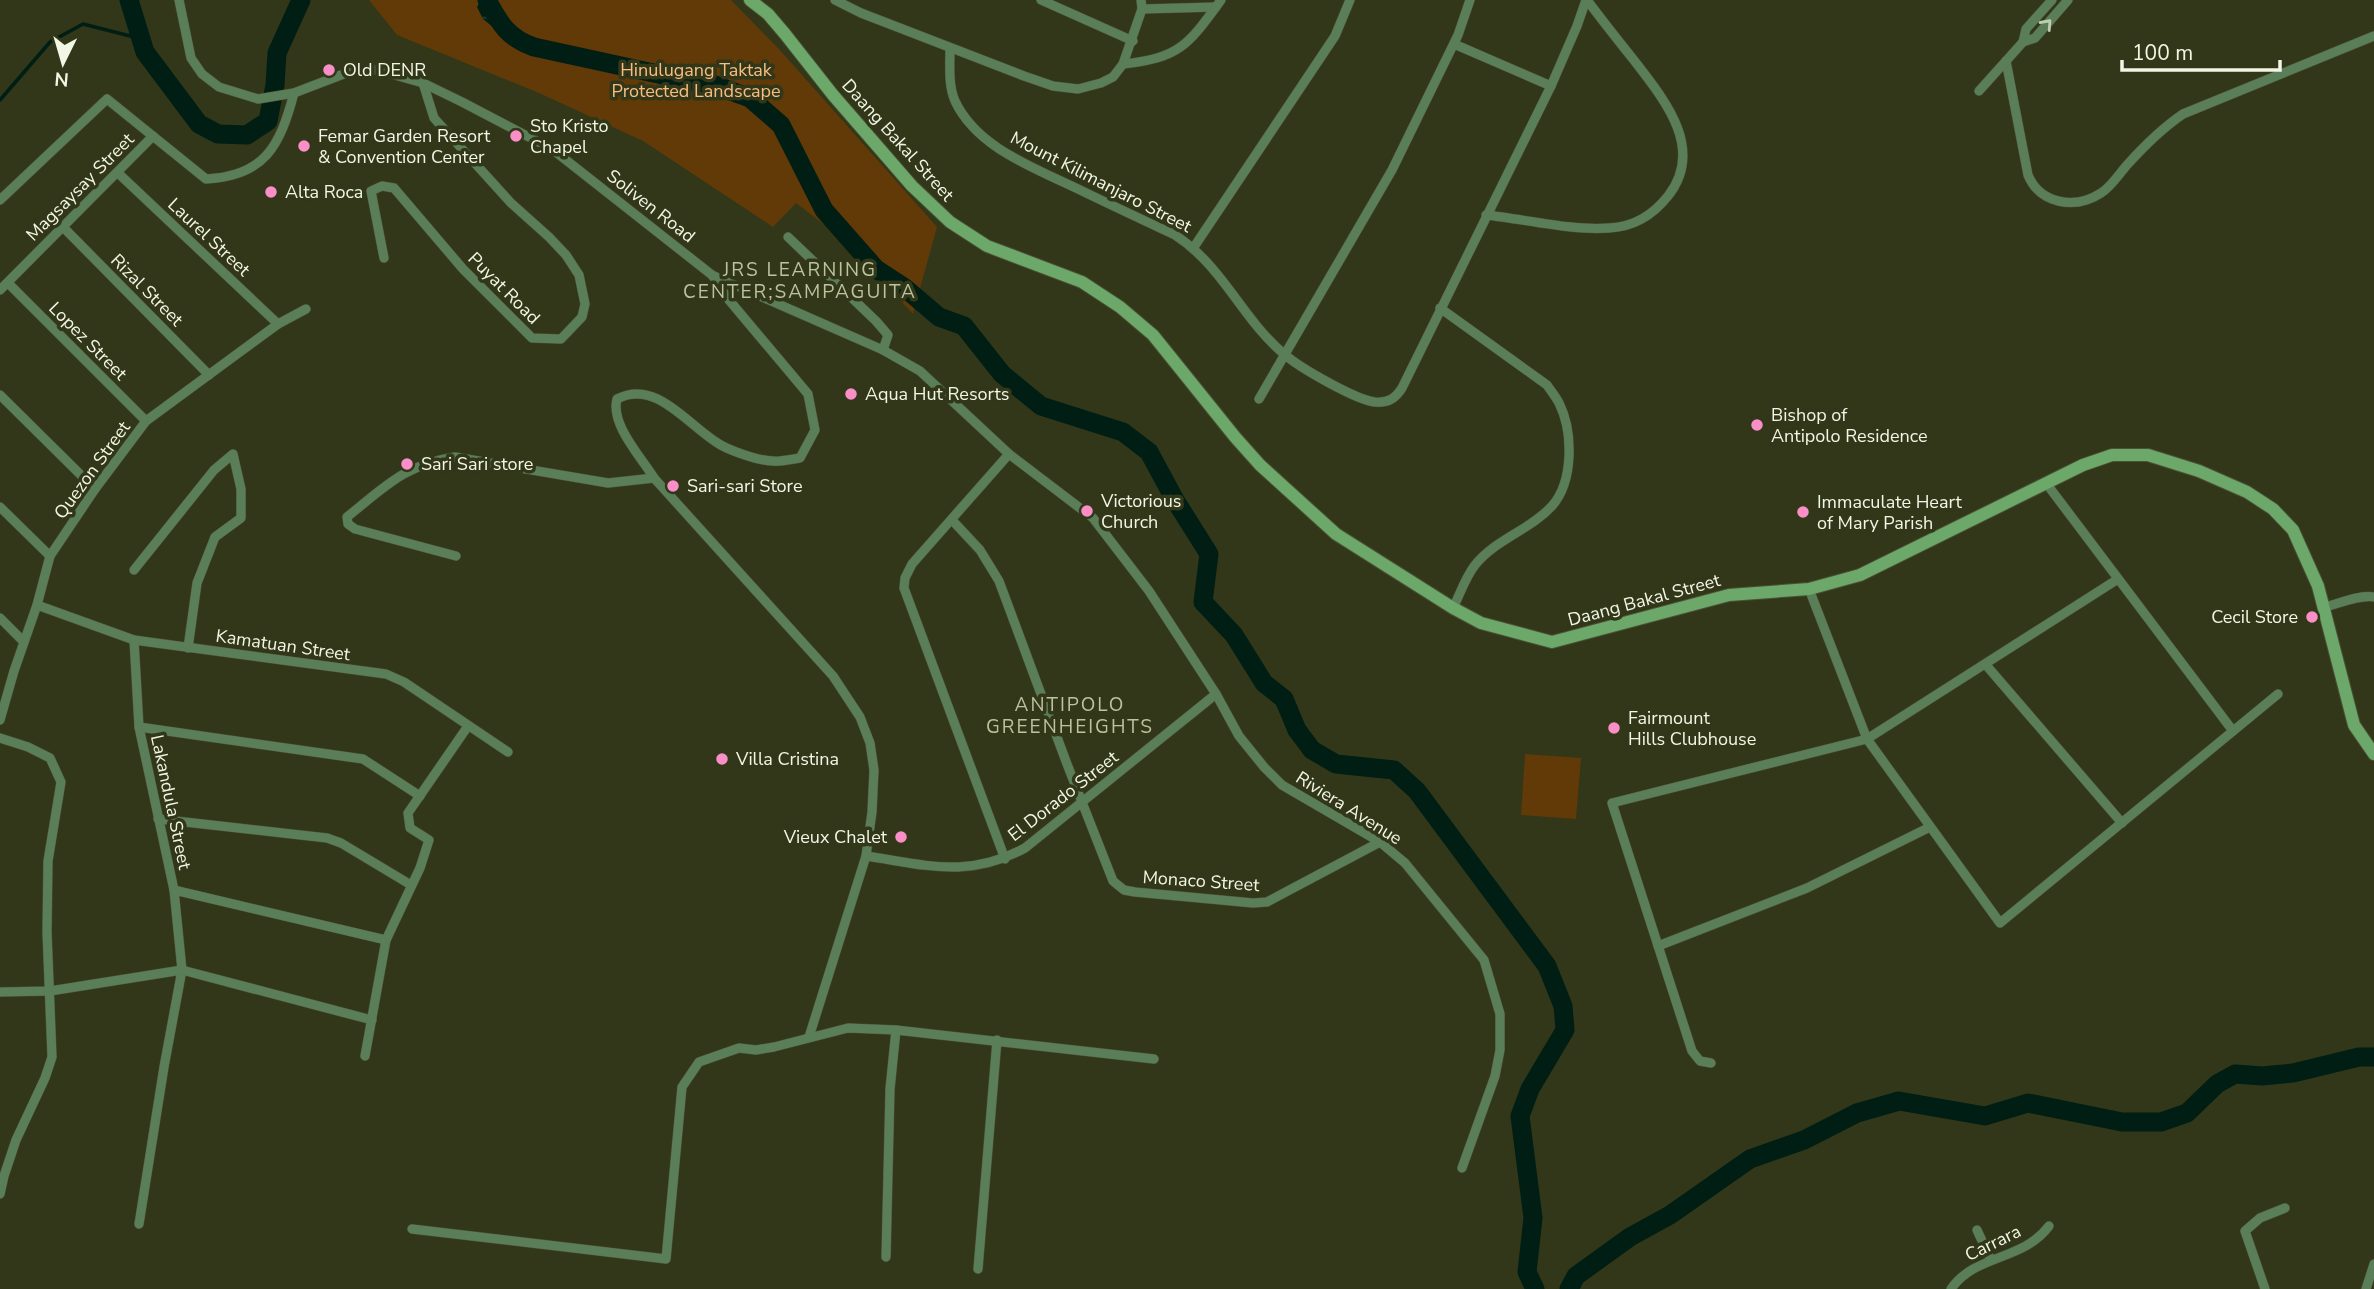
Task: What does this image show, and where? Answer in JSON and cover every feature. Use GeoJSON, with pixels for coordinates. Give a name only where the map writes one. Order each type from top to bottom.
{"type":"FeatureCollection","features":[{"type":"Feature","properties":{"kind":"street","name":"Soliven Road"},"geometry":{"type":"LineString","coordinates":[[178,0],[191,58],[202,74],[219,87],[258,99],[291,93],[354,70],[377,70],[423,83],[552,149],[712,275],[883,350],[920,371],[1009,454]]}},
{"type":"Feature","properties":{"kind":"street","name":"Daang Bakal Street"},"geometry":{"type":"LineString","coordinates":[[750,0],[785,34],[833,95],[912,186],[950,222],[987,246],[1082,282],[1120,307],[1153,335],[1260,465],[1326,526],[1453,608],[1481,623],[1552,642],[1729,595],[1809,589],[1860,575],[2083,465],[2112,455],[2148,455],[2199,471],[2247,492],[2273,509],[2293,530],[2318,586],[2354,724],[2374,754]]}},
{"type":"Feature","properties":{"kind":"street"},"geometry":{"type":"LineString","coordinates":[[835,0],[950,48],[1053,86],[1078,89],[1113,77],[1123,64],[1133,41],[1142,4],[1219,4]]}},
{"type":"Feature","properties":{"kind":"street"},"geometry":{"type":"LineString","coordinates":[[1041,0],[1133,41]]}},
{"type":"Feature","properties":{"kind":"street"},"geometry":{"type":"LineString","coordinates":[[1194,247],[1335,36],[1350,0]]}},
{"type":"Feature","properties":{"kind":"street"},"geometry":{"type":"LineString","coordinates":[[1259,399],[1392,170],[1454,44],[1470,0]]}},
{"type":"Feature","properties":{"kind":"street"},"geometry":{"type":"LineString","coordinates":[[1453,608],[1476,564],[1497,544],[1552,506],[1562,491],[1569,449],[1559,402],[1546,385],[1440,308],[1551,86],[1586,0]]}},
{"type":"Feature","properties":{"kind":"street"},"geometry":{"type":"LineString","coordinates":[[1486,215],[1588,228],[1630,225],[1660,207],[1677,182],[1684,157],[1675,120],[1665,100],[1586,0]]}},
{"type":"Feature","properties":{"kind":"street"},"geometry":{"type":"LineString","coordinates":[[1979,91],[2023,42],[2026,29],[2052,0]]}},
{"type":"Feature","properties":{"kind":"street"},"geometry":{"type":"LineString","coordinates":[[2023,42],[2035,38],[2068,0]]}},
{"type":"Feature","properties":{"kind":"street"},"geometry":{"type":"LineString","coordinates":[[1123,64],[1154,61],[1177,50],[1197,33],[1219,4]]}},
{"type":"Feature","properties":{"kind":"street"},"geometry":{"type":"LineString","coordinates":[[2006,61],[2028,175],[2033,187],[2048,199],[2066,203],[2082,202],[2103,192],[2150,140],[2183,114],[2374,36]]}},
{"type":"Feature","properties":{"kind":"street"},"geometry":{"type":"LineString","coordinates":[[1454,44],[1551,86]]}},
{"type":"Feature","properties":{"kind":"street","name":"Mount Kilimanjaro Street"},"geometry":{"type":"LineString","coordinates":[[950,48],[951,87],[955,100],[985,137],[1026,165],[1175,235],[1194,247],[1284,354],[1319,377],[1365,400],[1390,401],[1402,388],[1440,308]]}},
{"type":"Feature","properties":{"kind":"street","name":"Puyat Road"},"geometry":{"type":"LineString","coordinates":[[384,258],[371,191],[382,186],[394,188],[463,269],[532,338],[561,339],[582,317],[585,304],[579,275],[549,237],[529,222],[434,118],[423,83]]}},
{"type":"Feature","properties":{"kind":"street"},"geometry":{"type":"LineString","coordinates":[[0,200],[107,99],[206,179],[231,178],[255,166],[273,150],[288,117],[291,93]]}},
{"type":"Feature","properties":{"kind":"street","name":"Magsaysay Street"},"geometry":{"type":"LineString","coordinates":[[0,290],[153,136]]}},
{"type":"Feature","properties":{"kind":"street","name":"Laurel Street"},"geometry":{"type":"LineString","coordinates":[[118,173],[278,324]]}},
{"type":"Feature","properties":{"kind":"street","name":"Rizal Street"},"geometry":{"type":"LineString","coordinates":[[63,227],[209,375]]}},
{"type":"Feature","properties":{"kind":"street"},"geometry":{"type":"LineString","coordinates":[[788,237],[888,335],[883,350]]}},
{"type":"Feature","properties":{"kind":"street"},"geometry":{"type":"LineString","coordinates":[[712,275],[729,300],[808,394],[815,430],[800,458],[772,461],[717,444],[665,403],[644,393],[630,392],[617,399],[616,418],[654,478],[833,676],[860,716],[870,743],[874,770],[866,856],[809,1037]]}},
{"type":"Feature","properties":{"kind":"street","name":"Lopez Street"},"geometry":{"type":"LineString","coordinates":[[8,283],[146,421]]}},
{"type":"Feature","properties":{"kind":"street","name":"Quezon Street"},"geometry":{"type":"LineString","coordinates":[[0,720],[50,556],[95,489],[146,421],[278,324],[306,309]]}},
{"type":"Feature","properties":{"kind":"street"},"geometry":{"type":"LineString","coordinates":[[0,395],[95,489]]}},
{"type":"Feature","properties":{"kind":"street"},"geometry":{"type":"LineString","coordinates":[[134,570],[214,470],[233,454],[241,489],[241,518],[215,537],[210,549],[197,583],[188,648]]}},
{"type":"Feature","properties":{"kind":"street"},"geometry":{"type":"LineString","coordinates":[[1005,859],[904,588],[905,578],[912,564],[1009,454]]}},
{"type":"Feature","properties":{"kind":"street","name":"Riviera Avenue"},"geometry":{"type":"LineString","coordinates":[[1009,454],[1093,519],[1149,592],[1216,694],[1239,736],[1264,767],[1282,785],[1380,842],[1405,863],[1483,960],[1500,1014],[1500,1050],[1495,1076],[1462,1168]]}},
{"type":"Feature","properties":{"kind":"street"},"geometry":{"type":"LineString","coordinates":[[456,556],[355,529],[348,524],[346,517],[404,471],[430,461],[455,457],[608,483],[654,478]]}},
{"type":"Feature","properties":{"kind":"street"},"geometry":{"type":"LineString","coordinates":[[2046,484],[2233,731]]}},
{"type":"Feature","properties":{"kind":"street"},"geometry":{"type":"LineString","coordinates":[[0,507],[50,556]]}},
{"type":"Feature","properties":{"kind":"street","name":"Monaco Street"},"geometry":{"type":"LineString","coordinates":[[952,520],[980,550],[999,581],[1066,764],[1113,881],[1124,890],[1253,903],[1267,902],[1380,842]]}},
{"type":"Feature","properties":{"kind":"street"},"geometry":{"type":"LineString","coordinates":[[1711,1063],[1700,1061],[1692,1051],[1612,803],[1867,739],[2118,579]]}},
{"type":"Feature","properties":{"kind":"street"},"geometry":{"type":"LineString","coordinates":[[1809,589],[1867,739],[2000,923],[2278,694]]}},
{"type":"Feature","properties":{"kind":"street"},"geometry":{"type":"LineString","coordinates":[[2323,607],[2362,596],[2374,597]]}},
{"type":"Feature","properties":{"kind":"street","name":"Kamatuan Street"},"geometry":{"type":"LineString","coordinates":[[37,605],[134,640],[386,674],[404,682],[508,752]]}},
{"type":"Feature","properties":{"kind":"street"},"geometry":{"type":"LineString","coordinates":[[0,618],[24,642]]}},
{"type":"Feature","properties":{"kind":"street","name":"Lakandula Street"},"geometry":{"type":"LineString","coordinates":[[134,640],[139,727],[174,890],[182,970],[139,1224]]}},
{"type":"Feature","properties":{"kind":"street"},"geometry":{"type":"LineString","coordinates":[[1986,665],[2122,822]]}},
{"type":"Feature","properties":{"kind":"street","name":"El Dorado Street"},"geometry":{"type":"LineString","coordinates":[[866,856],[935,866],[972,868],[1005,859],[1025,848],[1216,694]]}},
{"type":"Feature","properties":{"kind":"street"},"geometry":{"type":"LineString","coordinates":[[365,1056],[386,940],[420,868],[429,840],[410,828],[408,813],[468,726]]}},
{"type":"Feature","properties":{"kind":"street"},"geometry":{"type":"LineString","coordinates":[[139,727],[363,759],[420,796]]}},
{"type":"Feature","properties":{"kind":"street"},"geometry":{"type":"LineString","coordinates":[[0,738],[50,758],[61,782],[48,861],[47,932],[52,1057],[16,1140],[0,1194]]}},
{"type":"Feature","properties":{"kind":"street"},"geometry":{"type":"LineString","coordinates":[[158,819],[327,838],[341,843],[411,885]]}},
{"type":"Feature","properties":{"kind":"street"},"geometry":{"type":"LineString","coordinates":[[1658,946],[1807,888],[1930,827]]}},
{"type":"Feature","properties":{"kind":"street"},"geometry":{"type":"LineString","coordinates":[[174,890],[386,940]]}},
{"type":"Feature","properties":{"kind":"street"},"geometry":{"type":"LineString","coordinates":[[0,992],[50,991],[182,970],[372,1020]]}},
{"type":"Feature","properties":{"kind":"street"},"geometry":{"type":"LineString","coordinates":[[412,1229],[666,1259],[682,1087],[699,1062],[739,1048],[756,1050],[774,1047],[848,1028],[896,1030],[1154,1059]]}},
{"type":"Feature","properties":{"kind":"street"},"geometry":{"type":"LineString","coordinates":[[886,1257],[890,1090],[896,1030]]}},
{"type":"Feature","properties":{"kind":"street"},"geometry":{"type":"LineString","coordinates":[[978,1269],[997,1041]]}},
{"type":"Feature","properties":{"kind":"street"},"geometry":{"type":"LineString","coordinates":[[2265,1289],[2245,1231],[2260,1218],[2286,1208]]}},
{"type":"Feature","properties":{"kind":"street","name":"Carrara"},"geometry":{"type":"LineString","coordinates":[[1951,1289],[1956,1281],[1982,1263],[2017,1252],[2042,1236],[2049,1226]]}},
{"type":"Feature","properties":{"kind":"street"},"geometry":{"type":"LineString","coordinates":[[1978,1230],[1991,1260]]}},
{"type":"Feature","properties":{"kind":"street"},"geometry":{"type":"LineString","coordinates":[[2366,1289],[2374,1264]]}},
{"type":"Feature","properties":{"kind":"green space","name":"Hinulugang Taktak Protected Landscape"},"geometry":{"type":"Polygon","coordinates":[[[369,0],[731,0],[779,49],[937,227],[913,314],[847,242],[796,203],[773,227],[643,141],[539,93],[397,35],[369,0]]]}},
{"type":"Feature","properties":{"kind":"green space"},"geometry":{"type":"Polygon","coordinates":[[[1525,754],[1581,758],[1576,819],[1521,815],[1525,754]]]}},
{"type":"Feature","properties":{"kind":"water"},"geometry":{"type":"Polygon","coordinates":[[[481,0],[496,0],[510,29],[534,47],[515,45],[483,19],[477,7],[481,0]]]}},
{"type":"Feature","properties":{"kind":"waterway"},"geometry":{"type":"LineString","coordinates":[[129,0],[145,52],[199,124],[218,134],[247,135],[268,121],[275,85],[277,53],[301,0]]}},
{"type":"Feature","properties":{"kind":"waterway"},"geometry":{"type":"LineString","coordinates":[[487,0],[511,35],[534,47],[712,84],[750,98],[781,125],[824,210],[876,269],[905,288],[939,317],[964,326],[1002,374],[1041,406],[1123,432],[1149,452],[1209,554],[1203,602],[1234,635],[1264,683],[1284,699],[1297,730],[1312,750],[1336,764],[1394,770],[1417,791],[1547,966],[1563,1006],[1565,1030],[1530,1089],[1520,1116],[1533,1218],[1527,1272],[1535,1289]]}},
{"type":"Feature","properties":{"kind":"waterway"},"geometry":{"type":"LineString","coordinates":[[0,100],[50,42],[83,24],[142,39]]}},
{"type":"Feature","properties":{"kind":"waterway"},"geometry":{"type":"LineString","coordinates":[[1569,1289],[1576,1276],[1630,1237],[1670,1215],[1750,1159],[1804,1140],[1857,1113],[1899,1101],[1985,1116],[2028,1103],[2122,1122],[2161,1122],[2187,1113],[2217,1084],[2235,1074],[2262,1076],[2293,1073],[2359,1057],[2374,1057]]}},
{"type":"Feature","properties":{"kind":"place","name":"Old DENR"},"geometry":{"type":"Point","coordinates":[329,70]}},
{"type":"Feature","properties":{"kind":"place","name":"Sto Kristo Chapel"},"geometry":{"type":"Point","coordinates":[516,136]}},
{"type":"Feature","properties":{"kind":"place","name":"Femar Garden Resort & Convention Center"},"geometry":{"type":"Point","coordinates":[304,146]}},
{"type":"Feature","properties":{"kind":"place","name":"Alta Roca"},"geometry":{"type":"Point","coordinates":[271,192]}},
{"type":"Feature","properties":{"kind":"place","name":"Aqua Hut Resorts"},"geometry":{"type":"Point","coordinates":[851,394]}},
{"type":"Feature","properties":{"kind":"place","name":"Bishop of Antipolo Residence"},"geometry":{"type":"Point","coordinates":[1757,425]}},
{"type":"Feature","properties":{"kind":"place","name":"Sari Sari store"},"geometry":{"type":"Point","coordinates":[407,464]}},
{"type":"Feature","properties":{"kind":"place","name":"Sari-sari Store"},"geometry":{"type":"Point","coordinates":[673,486]}},
{"type":"Feature","properties":{"kind":"place","name":"Victorious Church"},"geometry":{"type":"Point","coordinates":[1087,511]}},
{"type":"Feature","properties":{"kind":"place","name":"Immaculate Heart of Mary Parish"},"geometry":{"type":"Point","coordinates":[1803,512]}},
{"type":"Feature","properties":{"kind":"place","name":"Cecil Store"},"geometry":{"type":"Point","coordinates":[2312,617]}},
{"type":"Feature","properties":{"kind":"place","name":"Fairmount Hills Clubhouse"},"geometry":{"type":"Point","coordinates":[1614,728]}},
{"type":"Feature","properties":{"kind":"place","name":"Villa Cristina"},"geometry":{"type":"Point","coordinates":[722,759]}},
{"type":"Feature","properties":{"kind":"place","name":"Vieux Chalet"},"geometry":{"type":"Point","coordinates":[901,837]}},
{"type":"Feature","properties":{"kind":"district","name":"JRS LEARNING CENTER;SAMPAGUITA"},"geometry":{"type":"Point","coordinates":[800,280]}},
{"type":"Feature","properties":{"kind":"district","name":"ANTIPOLO GREENHEIGHTS"},"geometry":{"type":"Point","coordinates":[1070,715]}}]}
